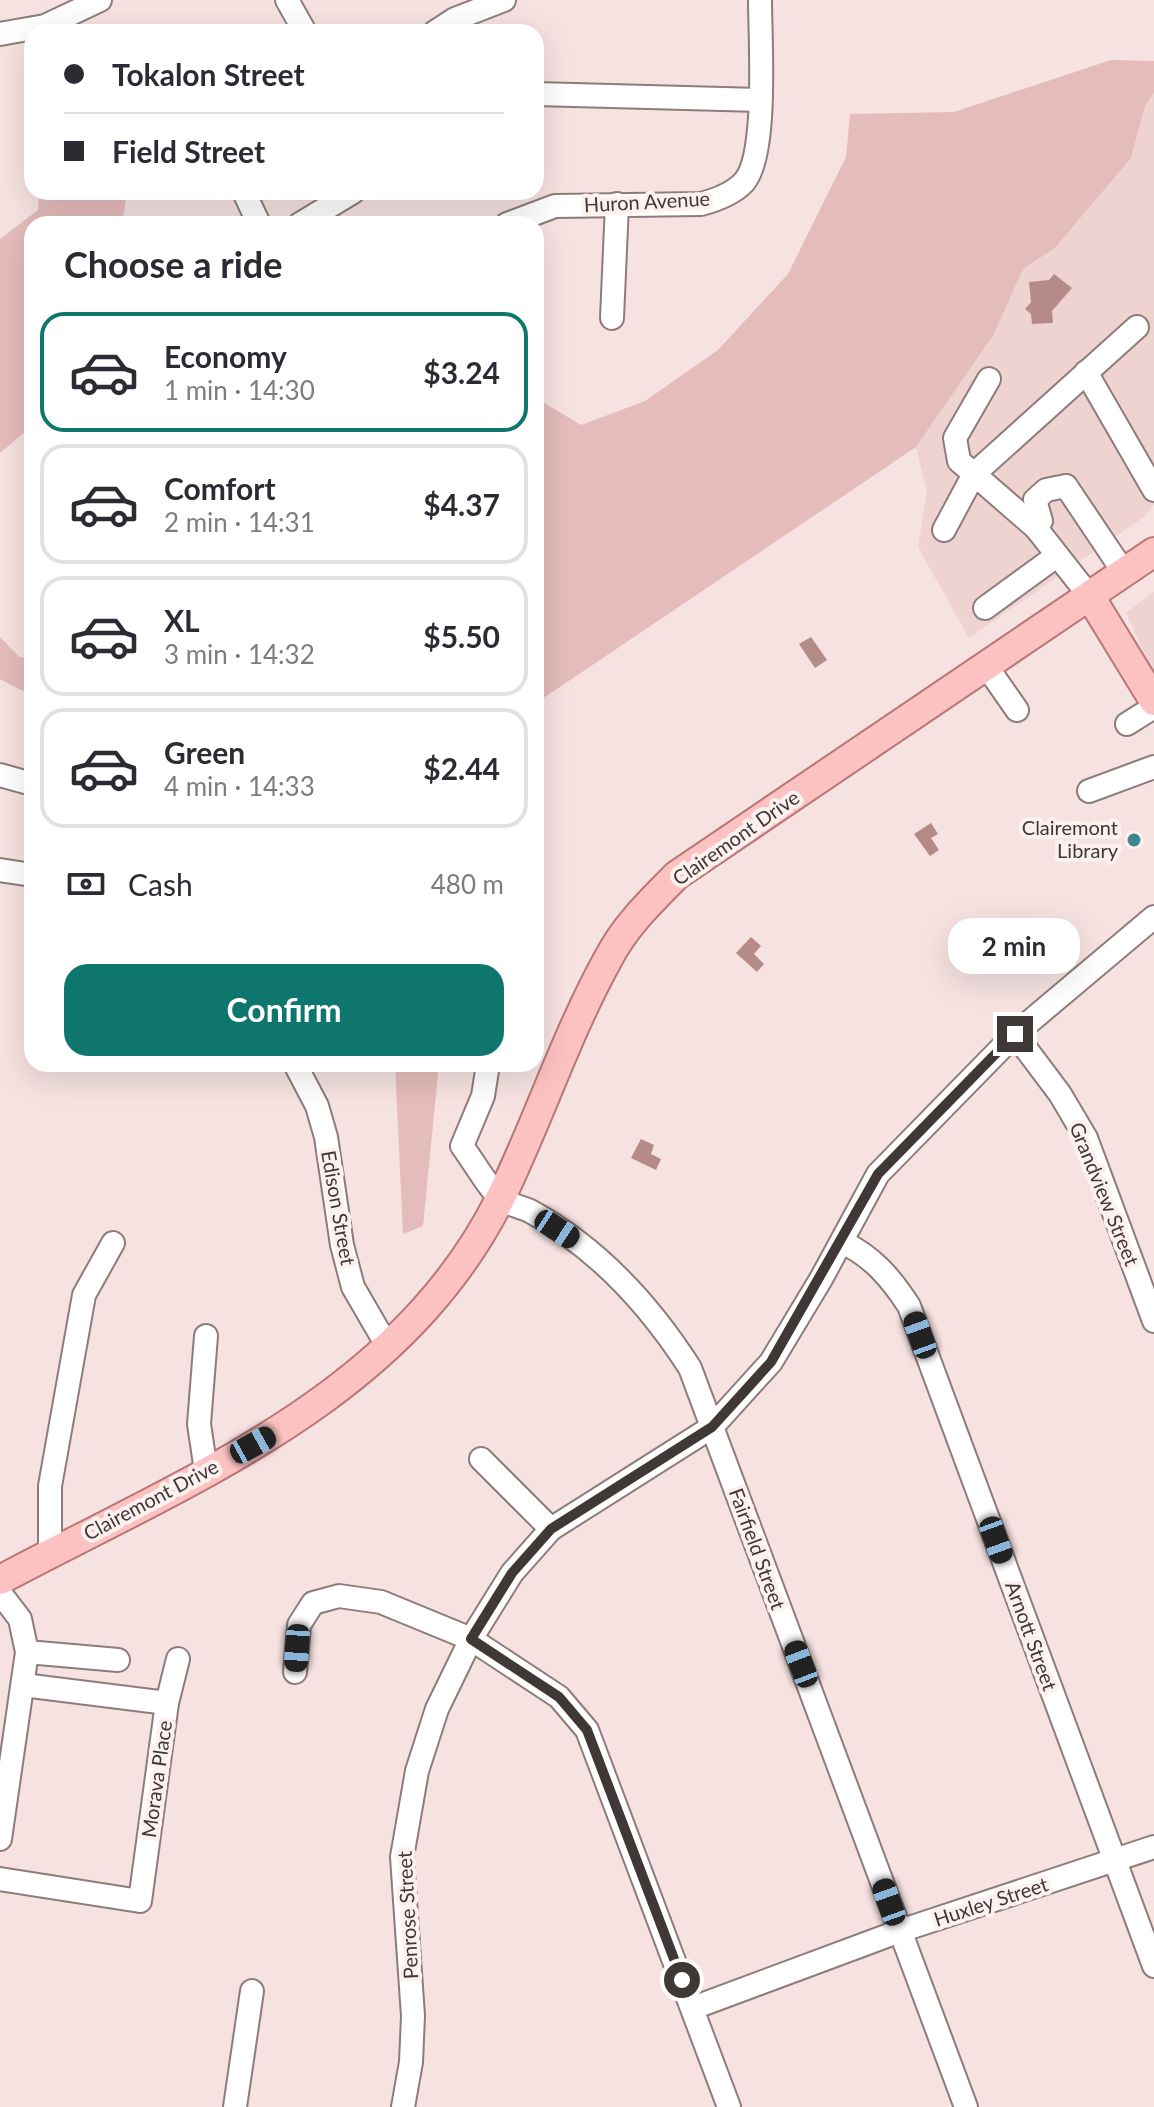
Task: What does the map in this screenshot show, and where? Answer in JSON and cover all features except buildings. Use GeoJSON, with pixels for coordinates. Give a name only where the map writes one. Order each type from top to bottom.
{"type":"FeatureCollection","features":[{"type":"Feature","properties":{"kind":"main road","name":"Clairemont Drive"},"geometry":{"type":"LineString","coordinates":[[0,1580],[300,1419],[389,1349],[451,1279],[500,1199],[608,958],[640,911],[677,875],[1091,598],[1154,552]]}},
{"type":"Feature","properties":{"kind":"main road"},"geometry":{"type":"LineString","coordinates":[[1091,598],[1154,701]]}},
{"type":"Feature","properties":{"kind":"street"},"geometry":{"type":"LineString","coordinates":[[49,24],[100,0]]}},
{"type":"Feature","properties":{"kind":"street"},"geometry":{"type":"LineString","coordinates":[[447,24],[504,0]]}},
{"type":"Feature","properties":{"kind":"street","name":"Huron Avenue"},"geometry":{"type":"LineString","coordinates":[[528,216],[555,206],[701,204],[720,200],[745,182],[758,154],[760,0]]}},
{"type":"Feature","properties":{"kind":"street"},"geometry":{"type":"LineString","coordinates":[[289,1],[301,24]]}},
{"type":"Feature","properties":{"kind":"street"},"geometry":{"type":"LineString","coordinates":[[0,34],[24,30]]}},
{"type":"Feature","properties":{"kind":"street"},"geometry":{"type":"LineString","coordinates":[[544,94],[760,100]]}},
{"type":"Feature","properties":{"kind":"street"},"geometry":{"type":"LineString","coordinates":[[313,216],[340,200]]}},
{"type":"Feature","properties":{"kind":"street"},"geometry":{"type":"LineString","coordinates":[[612,318],[617,204]]}},
{"type":"Feature","properties":{"kind":"street"},"geometry":{"type":"LineString","coordinates":[[944,530],[974,474],[1137,327]]}},
{"type":"Feature","properties":{"kind":"street"},"geometry":{"type":"LineString","coordinates":[[1086,372],[1154,490]]}},
{"type":"Feature","properties":{"kind":"street"},"geometry":{"type":"LineString","coordinates":[[989,379],[955,438],[959,461],[1036,528],[1055,557],[1091,598]]}},
{"type":"Feature","properties":{"kind":"street"},"geometry":{"type":"LineString","coordinates":[[1036,528],[1041,521],[1035,500],[1046,490],[1066,486],[1125,574]]}},
{"type":"Feature","properties":{"kind":"street"},"geometry":{"type":"LineString","coordinates":[[985,608],[1055,557]]}},
{"type":"Feature","properties":{"kind":"street"},"geometry":{"type":"LineString","coordinates":[[987,667],[1017,710]]}},
{"type":"Feature","properties":{"kind":"street"},"geometry":{"type":"LineString","coordinates":[[1127,724],[1154,707]]}},
{"type":"Feature","properties":{"kind":"street"},"geometry":{"type":"LineString","coordinates":[[1089,791],[1154,767]]}},
{"type":"Feature","properties":{"kind":"street"},"geometry":{"type":"LineString","coordinates":[[0,775],[24,782]]}},
{"type":"Feature","properties":{"kind":"street"},"geometry":{"type":"LineString","coordinates":[[0,870],[24,874]]}},
{"type":"Feature","properties":{"kind":"street","name":"Penrose Street"},"geometry":{"type":"LineString","coordinates":[[403,2107],[411,2062],[413,2016],[402,1857],[417,1771],[437,1709],[471,1639],[512,1573],[551,1529],[712,1427],[771,1362],[878,1174],[1015,1034],[1154,917]]}},
{"type":"Feature","properties":{"kind":"street","name":"Grandview Street"},"geometry":{"type":"LineString","coordinates":[[1015,1034],[1060,1094],[1086,1138],[1154,1321]]}},
{"type":"Feature","properties":{"kind":"street","name":"Edison Street"},"geometry":{"type":"LineString","coordinates":[[299,1072],[317,1106],[326,1137],[342,1245],[353,1287],[389,1349]]}},
{"type":"Feature","properties":{"kind":"street"},"geometry":{"type":"LineString","coordinates":[[487,1072],[483,1096],[462,1146],[500,1199]]}},
{"type":"Feature","properties":{"kind":"street","name":"Fairfield Street"},"geometry":{"type":"LineString","coordinates":[[500,1199],[530,1211],[583,1246],[636,1292],[690,1368],[966,2107]]}},
{"type":"Feature","properties":{"kind":"street","name":"Arnott Street"},"geometry":{"type":"LineString","coordinates":[[842,1242],[859,1249],[891,1277],[909,1306],[1154,1966]]}},
{"type":"Feature","properties":{"kind":"street"},"geometry":{"type":"LineString","coordinates":[[50,1554],[50,1486],[84,1295],[113,1243]]}},
{"type":"Feature","properties":{"kind":"street"},"geometry":{"type":"LineString","coordinates":[[206,1336],[199,1424],[206,1471]]}},
{"type":"Feature","properties":{"kind":"street"},"geometry":{"type":"LineString","coordinates":[[481,1459],[551,1529]]}},
{"type":"Feature","properties":{"kind":"street"},"geometry":{"type":"LineString","coordinates":[[0,1593],[20,1619],[27,1652],[0,1839]]}},
{"type":"Feature","properties":{"kind":"street"},"geometry":{"type":"LineString","coordinates":[[295,1672],[299,1625],[313,1603],[339,1596],[381,1602],[471,1639],[559,1697],[587,1730],[729,2107]]}},
{"type":"Feature","properties":{"kind":"street"},"geometry":{"type":"LineString","coordinates":[[27,1652],[118,1660]]}},
{"type":"Feature","properties":{"kind":"street","name":"Morava Place"},"geometry":{"type":"LineString","coordinates":[[0,1879],[140,1901],[167,1703],[178,1659]]}},
{"type":"Feature","properties":{"kind":"street"},"geometry":{"type":"LineString","coordinates":[[23,1685],[167,1703]]}},
{"type":"Feature","properties":{"kind":"street","name":"Huxley Street"},"geometry":{"type":"LineString","coordinates":[[693,2008],[900,1931],[1154,1847]]}},
{"type":"Feature","properties":{"kind":"street"},"geometry":{"type":"LineString","coordinates":[[235,2107],[252,1991]]}},
{"type":"Feature","properties":{"kind":"shaded area"},"geometry":{"type":"Polygon","coordinates":[[[1111,60],[1154,61],[1154,93],[1145,106],[1131,158],[1055,248],[1023,269],[994,334],[916,447],[544,698],[544,403],[581,425],[645,401],[718,350],[788,274],[846,157],[850,114],[954,112],[1111,60]]]}},
{"type":"Feature","properties":{"kind":"shaded area"},"geometry":{"type":"Polygon","coordinates":[[[1154,93],[1154,504],[1145,516],[969,638],[918,547],[927,491],[916,447],[994,334],[1023,269],[1055,248],[1131,158],[1145,105],[1154,93]]]}},
{"type":"Feature","properties":{"kind":"shaded area"},"geometry":{"type":"Polygon","coordinates":[[[39,200],[126,200],[123,216],[30,216],[38,210],[39,200]]]}},
{"type":"Feature","properties":{"kind":"shaded area"},"geometry":{"type":"Polygon","coordinates":[[[24,221],[24,433],[0,453],[0,239],[24,221]]]}},
{"type":"Feature","properties":{"kind":"shaded area"},"geometry":{"type":"Polygon","coordinates":[[[1054,274],[1072,288],[1052,311],[1053,323],[1032,324],[1031,314],[1025,309],[1031,302],[1029,282],[1049,280],[1054,274]]]}},
{"type":"Feature","properties":{"kind":"shaded area"},"geometry":{"type":"Polygon","coordinates":[[[1154,592],[1154,674],[1126,613],[1154,592]]]}},
{"type":"Feature","properties":{"kind":"shaded area"},"geometry":{"type":"Polygon","coordinates":[[[0,637],[19,657],[24,657],[24,692],[0,679],[0,637]]]}},
{"type":"Feature","properties":{"kind":"shaded area"},"geometry":{"type":"Polygon","coordinates":[[[811,637],[827,660],[815,668],[799,644],[811,637]]]}},
{"type":"Feature","properties":{"kind":"shaded area"},"geometry":{"type":"Polygon","coordinates":[[[931,823],[938,834],[931,838],[939,850],[930,856],[914,834],[931,823]]]}},
{"type":"Feature","properties":{"kind":"shaded area"},"geometry":{"type":"Polygon","coordinates":[[[751,937],[761,946],[754,954],[764,964],[757,972],[736,953],[751,937]]]}},
{"type":"Feature","properties":{"kind":"shaded area"},"geometry":{"type":"Polygon","coordinates":[[[395,1072],[438,1072],[423,1226],[403,1234],[395,1072]]]}},
{"type":"Feature","properties":{"kind":"shaded area"},"geometry":{"type":"Polygon","coordinates":[[[641,1139],[654,1145],[651,1154],[661,1159],[656,1170],[631,1158],[641,1139]]]}},
{"type":"Feature","properties":{"kind":"place","name":"Clairemont Library"},"geometry":{"type":"Point","coordinates":[1134,840]}},
{"type":"Feature","properties":{"kind":"route"},"geometry":{"type":"LineString","coordinates":[[682,1980],[587,1730],[559,1697],[471,1639],[512,1573],[530,1549],[551,1529],[712,1427],[771,1362],[878,1174],[1015,1034]]}}]}
